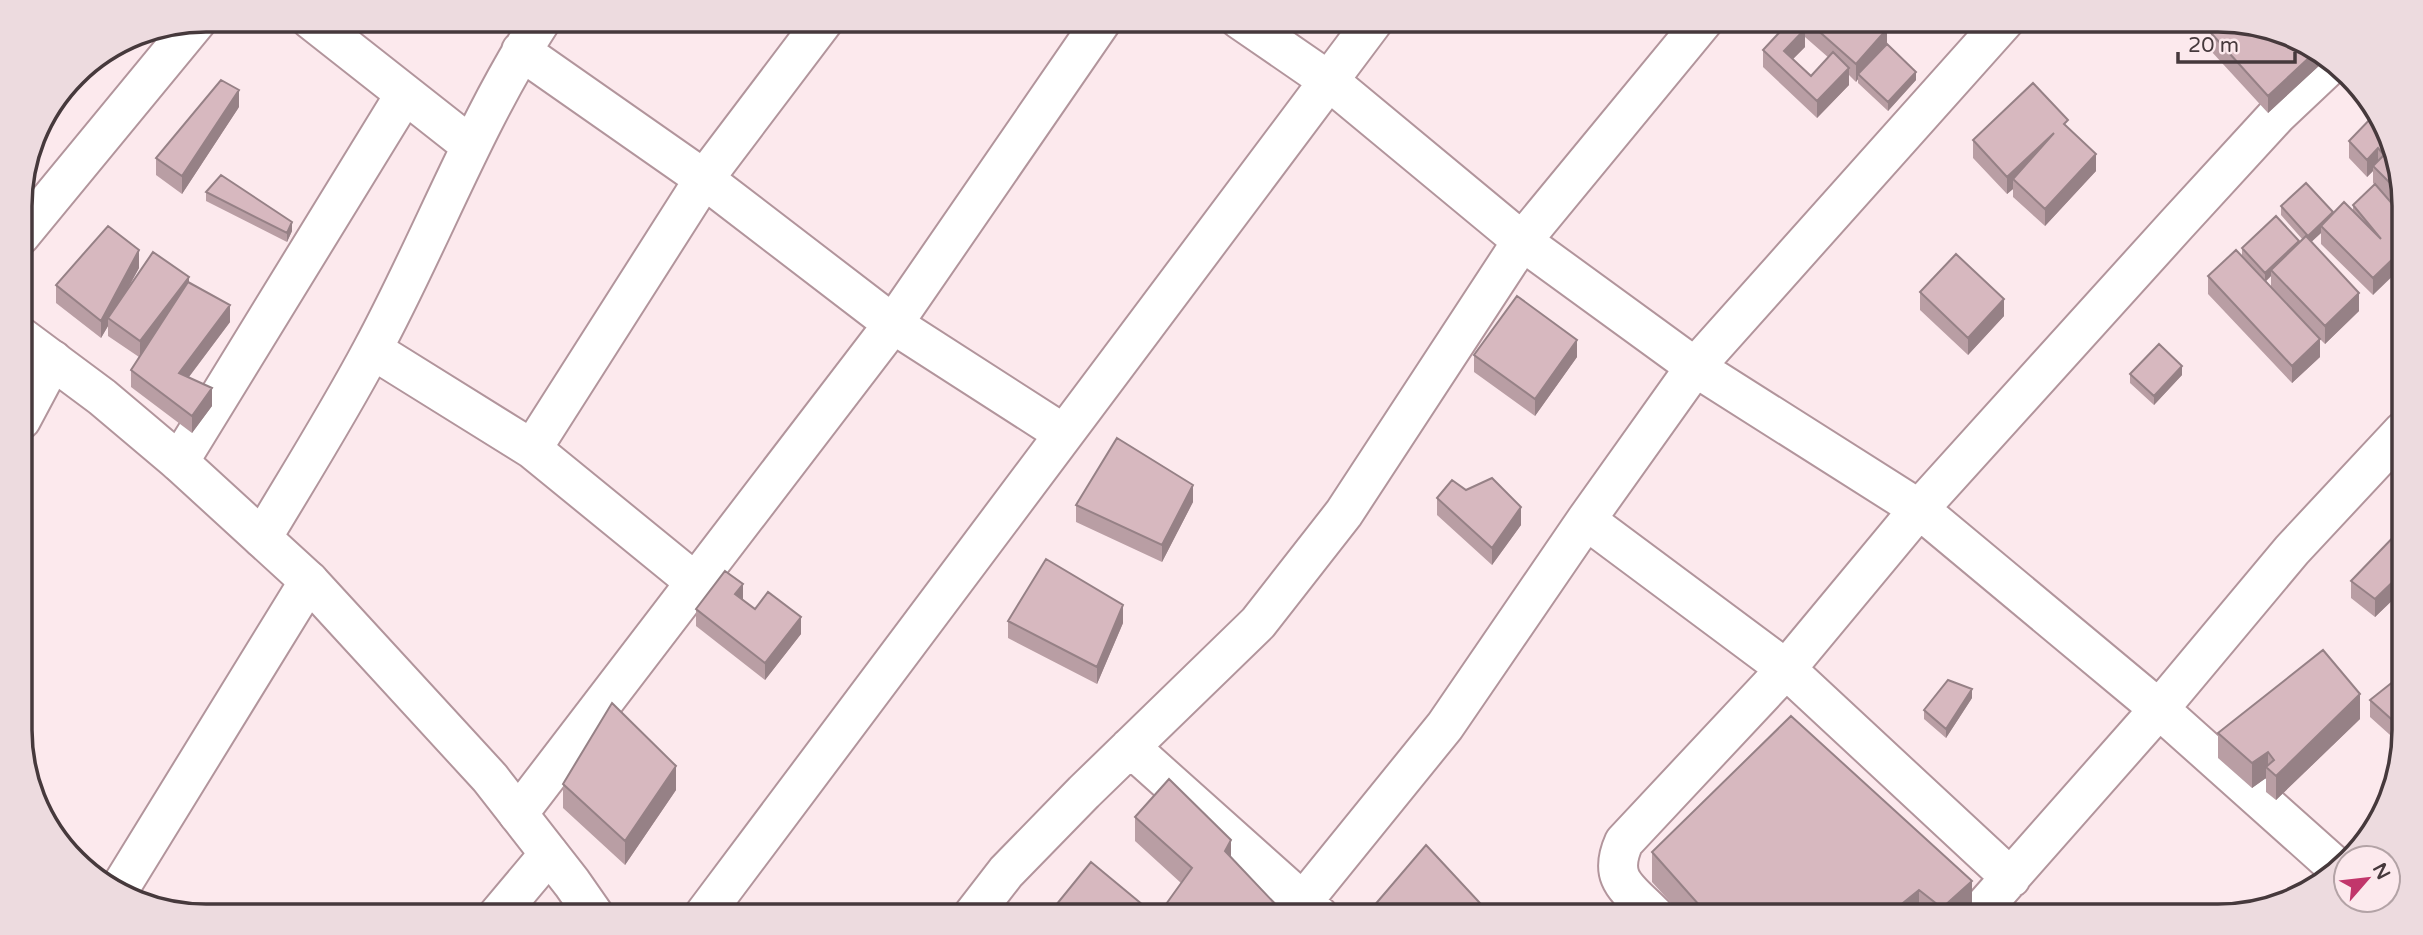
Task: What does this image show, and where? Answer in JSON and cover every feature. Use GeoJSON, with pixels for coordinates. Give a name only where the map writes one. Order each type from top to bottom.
{"type":"FeatureCollection","features":[{"type":"Feature","properties":{"kind":"street"},"geometry":{"type":"LineString","coordinates":[[326,32],[471,145]]}},
{"type":"Feature","properties":{"kind":"street"},"geometry":{"type":"LineString","coordinates":[[262,538],[373,349],[471,145],[533,32]]}},
{"type":"Feature","properties":{"kind":"street"},"geometry":{"type":"LineString","coordinates":[[532,449],[704,179],[815,32]]}},
{"type":"Feature","properties":{"kind":"street"},"geometry":{"type":"LineString","coordinates":[[518,814],[893,324],[1094,32]]}},
{"type":"Feature","properties":{"kind":"street"},"geometry":{"type":"LineString","coordinates":[[1258,32],[1329,81],[1522,241],[1695,367],[1919,509],[2159,709],[2329,861]]}},
{"type":"Feature","properties":{"kind":"street"},"geometry":{"type":"LineString","coordinates":[[712,904],[1366,32]]}},
{"type":"Feature","properties":{"kind":"street"},"geometry":{"type":"LineString","coordinates":[[982,904],[1006,872],[1258,623],[1344,513],[1522,241],[1694,32]]}},
{"type":"Feature","properties":{"kind":"street"},"geometry":{"type":"LineString","coordinates":[[1311,903],[1446,726],[1586,520],[1695,367],[1994,32]]}},
{"type":"Feature","properties":{"kind":"street"},"geometry":{"type":"LineString","coordinates":[[32,221],[187,33]]}},
{"type":"Feature","properties":{"kind":"street"},"geometry":{"type":"LineString","coordinates":[[521,51],[704,179],[893,324],[1064,434]]}},
{"type":"Feature","properties":{"kind":"street"},"geometry":{"type":"LineString","coordinates":[[1643,903],[1616,873],[1617,858],[1624,842],[1786,669],[1919,509],[2277,115],[2325,70]]}},
{"type":"Feature","properties":{"kind":"street"},"geometry":{"type":"LineString","coordinates":[[179,462],[405,94]]}},
{"type":"Feature","properties":{"kind":"street"},"geometry":{"type":"LineString","coordinates":[[32,345],[102,397],[179,462],[309,581],[490,778],[586,904]]}},
{"type":"Feature","properties":{"kind":"street"},"geometry":{"type":"LineString","coordinates":[[373,349],[532,449],[695,582]]}},
{"type":"Feature","properties":{"kind":"street"},"geometry":{"type":"LineString","coordinates":[[32,399],[53,360]]}},
{"type":"Feature","properties":{"kind":"street"},"geometry":{"type":"LineString","coordinates":[[1989,903],[2159,709],[2292,551],[2392,443]]}},
{"type":"Feature","properties":{"kind":"street"},"geometry":{"type":"LineString","coordinates":[[1586,520],[1786,669],[2011,878]]}},
{"type":"Feature","properties":{"kind":"street"},"geometry":{"type":"LineString","coordinates":[[123,883],[309,581]]}},
{"type":"Feature","properties":{"kind":"street"},"geometry":{"type":"LineString","coordinates":[[1130,747],[1297,903]]}},
{"type":"Feature","properties":{"kind":"street"},"geometry":{"type":"LineString","coordinates":[[507,904],[550,854]]}},
{"type":"Feature","properties":{"kind":"building"},"geometry":{"type":"Polygon","coordinates":[[[1780,32],[1802,32],[1784,51],[1811,76],[1833,52],[1849,68],[1817,101],[1763,50],[1780,32]]]}},
{"type":"Feature","properties":{"kind":"building"},"geometry":{"type":"Polygon","coordinates":[[[1820,32],[1884,32],[1856,64],[1820,32]]]}},
{"type":"Feature","properties":{"kind":"building"},"geometry":{"type":"Polygon","coordinates":[[[2211,33],[2251,35],[2294,49],[2309,58],[2268,96],[2211,33]]]}},
{"type":"Feature","properties":{"kind":"building"},"geometry":{"type":"Polygon","coordinates":[[[1887,44],[1916,72],[1888,102],[1858,74],[1887,44]]]}},
{"type":"Feature","properties":{"kind":"building"},"geometry":{"type":"Polygon","coordinates":[[[221,80],[239,90],[182,176],[156,158],[221,80]]]}},
{"type":"Feature","properties":{"kind":"building"},"geometry":{"type":"Polygon","coordinates":[[[2033,83],[2068,120],[2064,124],[2096,154],[2045,209],[2013,179],[2054,133],[2007,177],[1973,140],[2033,83]]]}},
{"type":"Feature","properties":{"kind":"building"},"geometry":{"type":"Polygon","coordinates":[[[2369,120],[2384,155],[2378,148],[2367,160],[2349,141],[2369,120]]]}},
{"type":"Feature","properties":{"kind":"building"},"geometry":{"type":"Polygon","coordinates":[[[2384,155],[2390,183],[2373,166],[2384,155]]]}},
{"type":"Feature","properties":{"kind":"building"},"geometry":{"type":"Polygon","coordinates":[[[221,175],[292,222],[287,233],[206,192],[221,175]]]}},
{"type":"Feature","properties":{"kind":"building"},"geometry":{"type":"Polygon","coordinates":[[[2306,183],[2333,212],[2308,236],[2281,206],[2306,183]]]}},
{"type":"Feature","properties":{"kind":"building"},"geometry":{"type":"Polygon","coordinates":[[[2375,184],[2392,203],[2392,260],[2373,278],[2321,226],[2344,202],[2381,239],[2353,205],[2375,184]]]}},
{"type":"Feature","properties":{"kind":"building"},"geometry":{"type":"Polygon","coordinates":[[[2276,216],[2299,241],[2265,273],[2242,248],[2276,216]]]}},
{"type":"Feature","properties":{"kind":"building"},"geometry":{"type":"Polygon","coordinates":[[[108,226],[139,250],[101,321],[56,285],[108,226]]]}},
{"type":"Feature","properties":{"kind":"building"},"geometry":{"type":"Polygon","coordinates":[[[2306,236],[2359,293],[2325,326],[2271,270],[2306,236]]]}},
{"type":"Feature","properties":{"kind":"building"},"geometry":{"type":"Polygon","coordinates":[[[2236,250],[2320,339],[2292,366],[2208,276],[2236,250]]]}},
{"type":"Feature","properties":{"kind":"building"},"geometry":{"type":"Polygon","coordinates":[[[153,252],[189,277],[140,341],[108,318],[153,252]]]}},
{"type":"Feature","properties":{"kind":"building"},"geometry":{"type":"Polygon","coordinates":[[[1956,254],[2004,299],[1968,338],[1920,292],[1956,254]]]}},
{"type":"Feature","properties":{"kind":"building"},"geometry":{"type":"Polygon","coordinates":[[[188,282],[230,305],[179,373],[212,388],[192,416],[131,370],[188,282]]]}},
{"type":"Feature","properties":{"kind":"building"},"geometry":{"type":"Polygon","coordinates":[[[1517,296],[1577,340],[1535,399],[1474,355],[1517,296]]]}},
{"type":"Feature","properties":{"kind":"building"},"geometry":{"type":"Polygon","coordinates":[[[2159,344],[2182,366],[2154,396],[2130,374],[2159,344]]]}},
{"type":"Feature","properties":{"kind":"building"},"geometry":{"type":"Polygon","coordinates":[[[1117,438],[1193,485],[1162,545],[1076,505],[1117,438]]]}},
{"type":"Feature","properties":{"kind":"building"},"geometry":{"type":"Polygon","coordinates":[[[1492,478],[1521,507],[1492,548],[1437,498],[1452,480],[1466,490],[1492,478]]]}},
{"type":"Feature","properties":{"kind":"building"},"geometry":{"type":"Polygon","coordinates":[[[2392,538],[2392,583],[2375,599],[2351,581],[2392,538]]]}},
{"type":"Feature","properties":{"kind":"building"},"geometry":{"type":"Polygon","coordinates":[[[1046,559],[1123,605],[1097,667],[1008,621],[1046,559]]]}},
{"type":"Feature","properties":{"kind":"building"},"geometry":{"type":"Polygon","coordinates":[[[725,571],[743,584],[735,594],[755,609],[768,592],[801,617],[765,663],[696,609],[725,571]]]}},
{"type":"Feature","properties":{"kind":"building"},"geometry":{"type":"Polygon","coordinates":[[[2323,650],[2360,694],[2276,776],[2266,767],[2274,760],[2268,752],[2252,763],[2218,733],[2323,650]]]}},
{"type":"Feature","properties":{"kind":"building"},"geometry":{"type":"Polygon","coordinates":[[[1948,680],[1972,689],[1946,729],[1924,710],[1948,680]]]}},
{"type":"Feature","properties":{"kind":"building"},"geometry":{"type":"Polygon","coordinates":[[[2392,683],[2392,720],[2370,700],[2392,683]]]}},
{"type":"Feature","properties":{"kind":"building"},"geometry":{"type":"Polygon","coordinates":[[[612,703],[676,766],[625,841],[563,784],[612,703]]]}},
{"type":"Feature","properties":{"kind":"building"},"geometry":{"type":"Polygon","coordinates":[[[1791,716],[1972,881],[1947,903],[1936,903],[1919,890],[1903,903],[1698,903],[1652,852],[1791,716]]]}},
{"type":"Feature","properties":{"kind":"building"},"geometry":{"type":"Polygon","coordinates":[[[1169,779],[1231,840],[1225,851],[1275,903],[1166,904],[1192,868],[1135,817],[1169,779]]]}},
{"type":"Feature","properties":{"kind":"building"},"geometry":{"type":"Polygon","coordinates":[[[1426,845],[1480,903],[1376,903],[1426,845]]]}},
{"type":"Feature","properties":{"kind":"building"},"geometry":{"type":"Polygon","coordinates":[[[1091,862],[1141,904],[1057,904],[1091,862]]]}}]}
